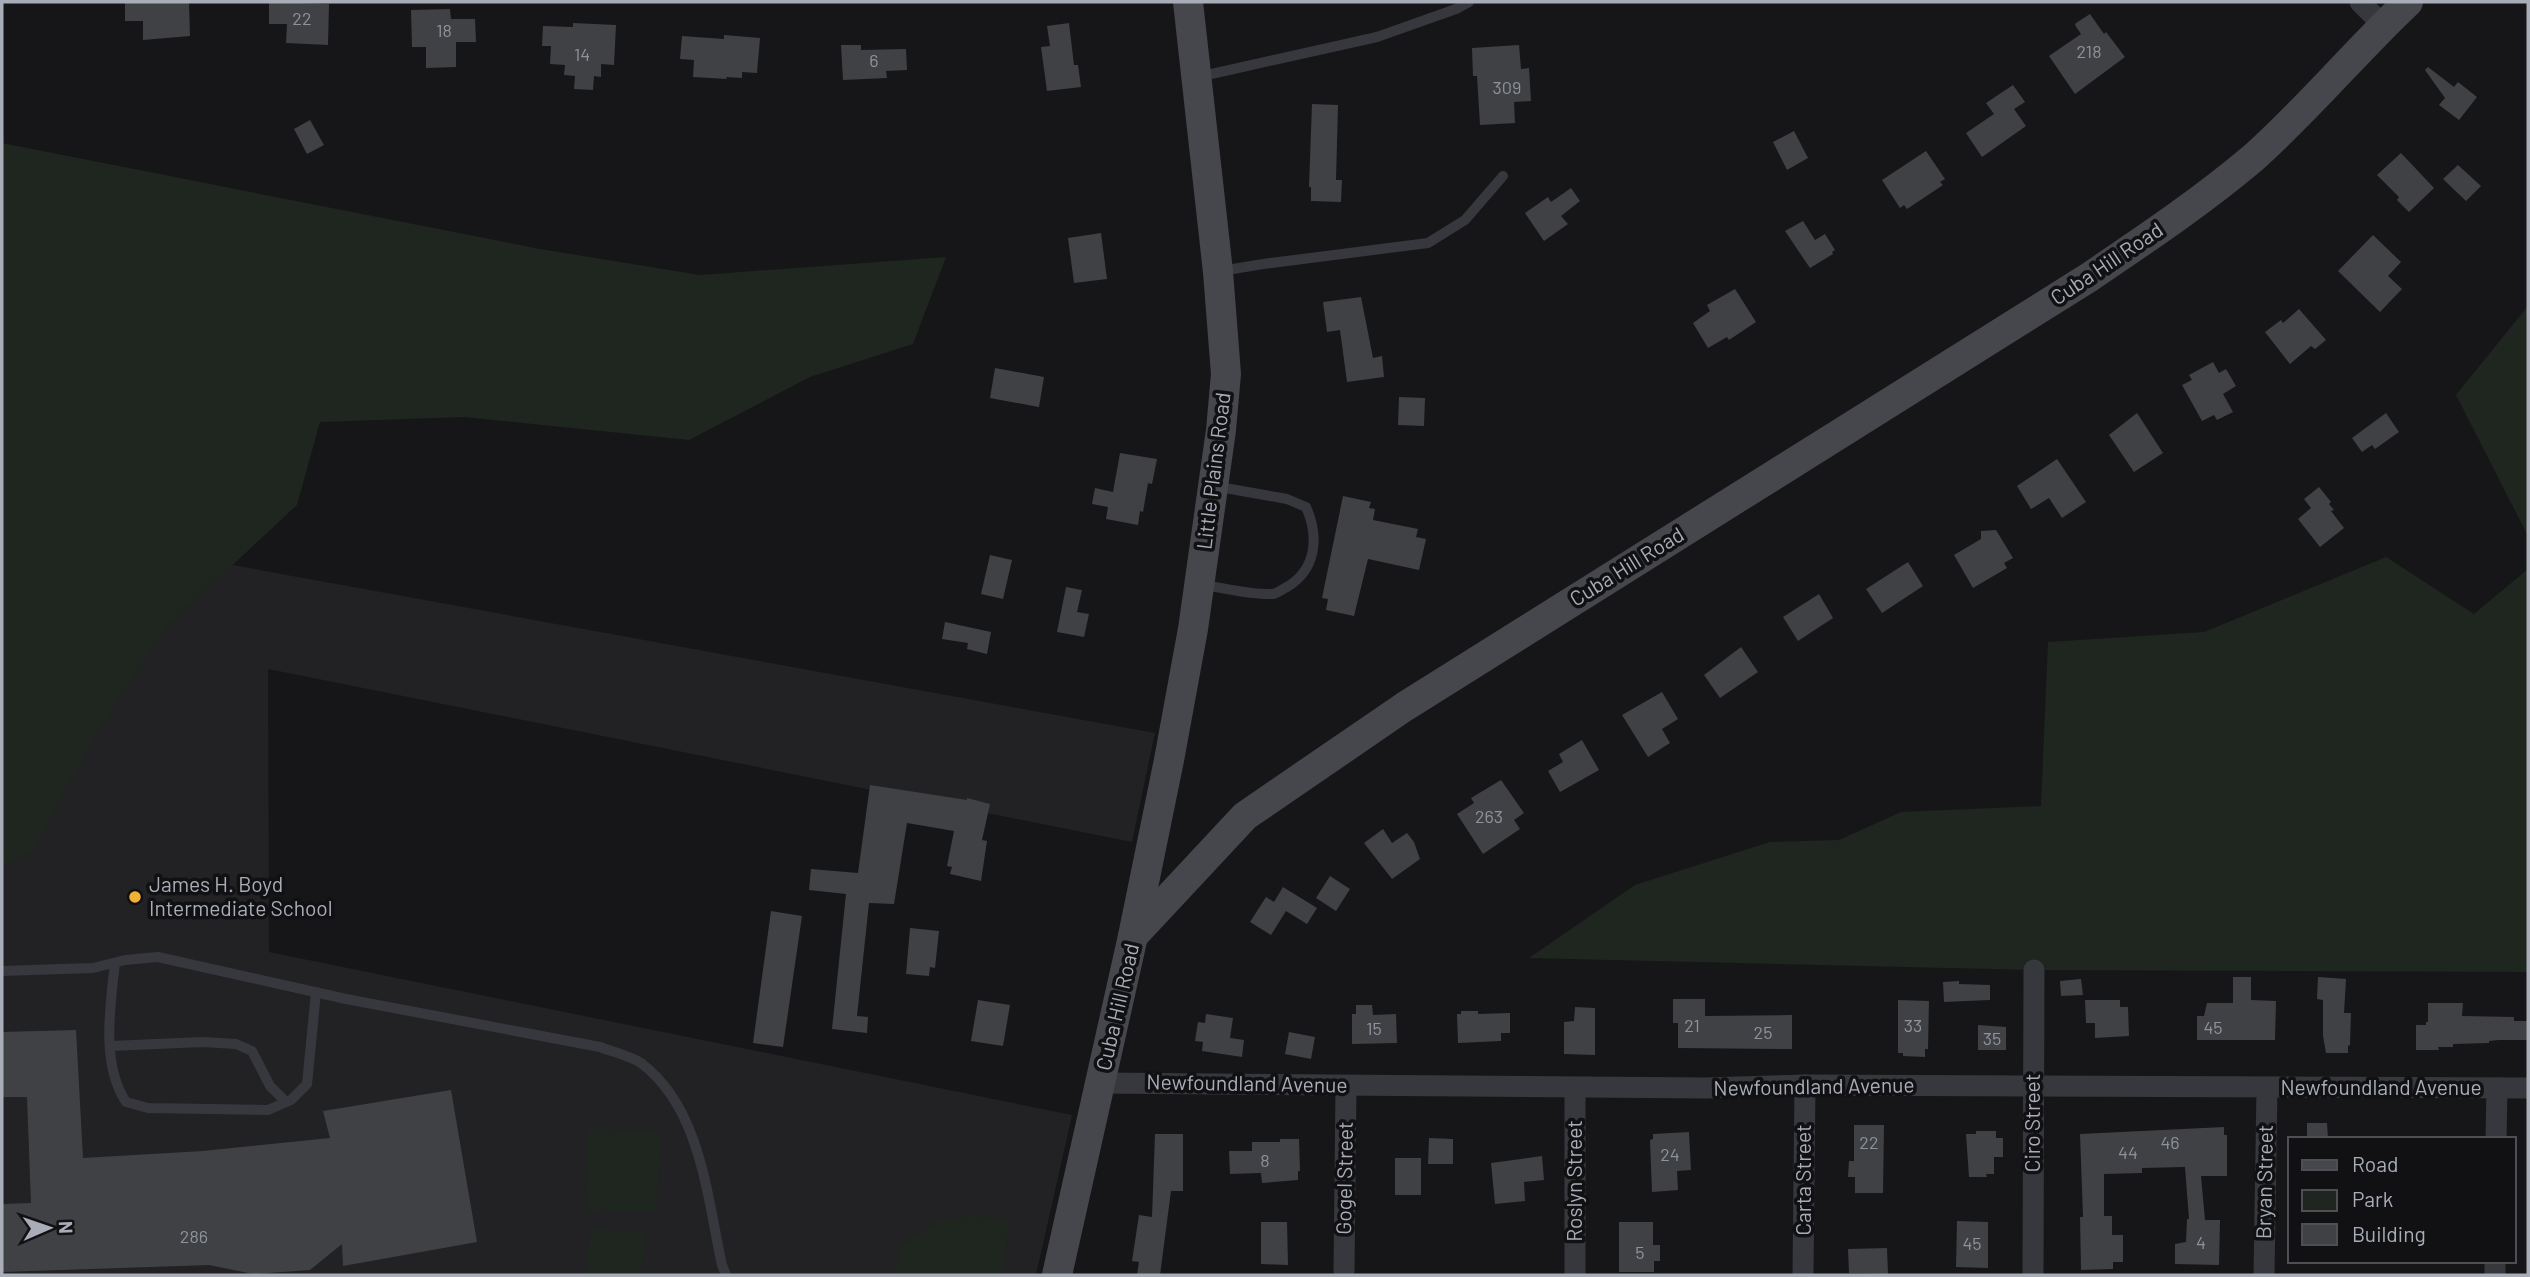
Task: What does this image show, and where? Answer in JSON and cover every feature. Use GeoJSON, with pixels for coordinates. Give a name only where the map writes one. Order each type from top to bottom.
{"type":"FeatureCollection","features":[{"type":"Feature","properties":{"kind":"main road","name":"Little Plains Road"},"geometry":{"type":"LineString","coordinates":[[1133,936],[1169,760],[1199,585],[1214,486],[1226,374],[1218,272],[1188,2]]}},
{"type":"Feature","properties":{"kind":"main road","name":"Cuba Hill Road"},"geometry":{"type":"LineString","coordinates":[[1057,1275],[1133,936],[1245,816],[1405,707],[2088,278],[2183,213],[2252,158],[2311,104],[2383,25],[2408,2]]}},
{"type":"Feature","properties":{"kind":"street"},"geometry":{"type":"LineString","coordinates":[[2360,2],[2383,25]]}},
{"type":"Feature","properties":{"kind":"street","name":"Ciro Street"},"geometry":{"type":"LineString","coordinates":[[2033,1275],[2034,970]]}},
{"type":"Feature","properties":{"kind":"street","name":"Newfoundland Avenue"},"geometry":{"type":"LineString","coordinates":[[1100,1083],[1705,1088],[1805,1085],[2528,1088]]}},
{"type":"Feature","properties":{"kind":"street","name":"Carta Street"},"geometry":{"type":"LineString","coordinates":[[1804,1275],[1805,1085]]}},
{"type":"Feature","properties":{"kind":"street","name":"Gogel Street"},"geometry":{"type":"LineString","coordinates":[[1343,1271],[1346,1086]]}},
{"type":"Feature","properties":{"kind":"street","name":"Roslyn Street"},"geometry":{"type":"LineString","coordinates":[[1575,1087],[1575,1275]]}},
{"type":"Feature","properties":{"kind":"street","name":"Bryan Street"},"geometry":{"type":"LineString","coordinates":[[2264,1275],[2267,1088]]}},
{"type":"Feature","properties":{"kind":"street"},"geometry":{"type":"LineString","coordinates":[[2496,1137],[2497,1088]]}},
{"type":"Feature","properties":{"kind":"lane"},"geometry":{"type":"LineString","coordinates":[[1198,77],[1377,37],[1469,2]]}},
{"type":"Feature","properties":{"kind":"lane"},"geometry":{"type":"LineString","coordinates":[[1218,272],[1428,243],[1465,220],[1503,176]]}},
{"type":"Feature","properties":{"kind":"lane"},"geometry":{"type":"LineString","coordinates":[[1199,585],[1275,594],[1296,581],[1308,567],[1315,544],[1313,524],[1306,506],[1287,499],[1214,486]]}},
{"type":"Feature","properties":{"kind":"lane"},"geometry":{"type":"LineString","coordinates":[[2,971],[93,968],[158,957],[316,992],[600,1047],[638,1062],[662,1082],[682,1110],[701,1167],[726,1275]]}},
{"type":"Feature","properties":{"kind":"lane"},"geometry":{"type":"LineString","coordinates":[[115,963],[110,1009],[116,1086],[126,1102],[148,1108],[268,1110],[286,1101],[307,1084],[316,992]]}},
{"type":"Feature","properties":{"kind":"lane"},"geometry":{"type":"LineString","coordinates":[[111,1046],[202,1042],[236,1044],[252,1051],[270,1086],[286,1101]]}},
{"type":"Feature","properties":{"kind":"shaded area","name":"James H. Boyd Intermediate School"},"geometry":{"type":"Polygon","coordinates":[[[2,523],[1155,733],[1132,842],[268,669],[269,952],[1072,1115],[1036,1275],[2,1275],[2,523]]]}},
{"type":"Feature","properties":{"kind":"green space"},"geometry":{"type":"Polygon","coordinates":[[[2,143],[540,249],[700,275],[946,257],[913,344],[810,377],[689,440],[464,417],[320,422],[297,505],[166,627],[96,734],[31,852],[2,865],[2,143]]]}},
{"type":"Feature","properties":{"kind":"green space"},"geometry":{"type":"Polygon","coordinates":[[[2528,306],[2528,536],[2456,395],[2528,306]]]}},
{"type":"Feature","properties":{"kind":"green space"},"geometry":{"type":"Polygon","coordinates":[[[2386,557],[2474,614],[2528,569],[2528,972],[2034,970],[1529,958],[1635,885],[1770,842],[1839,840],[1901,812],[2041,806],[2048,642],[2204,632],[2386,557]]]}},
{"type":"Feature","properties":{"kind":"green space"},"geometry":{"type":"Polygon","coordinates":[[[588,1128],[660,1131],[657,1212],[585,1210],[588,1128]]]}},
{"type":"Feature","properties":{"kind":"green space"},"geometry":{"type":"Polygon","coordinates":[[[971,1216],[1009,1219],[1003,1275],[894,1275],[901,1246],[939,1221],[971,1216]]]}},
{"type":"Feature","properties":{"kind":"green space"},"geometry":{"type":"Polygon","coordinates":[[[591,1228],[645,1233],[641,1275],[586,1275],[591,1228]]]}},
{"type":"Feature","properties":{"kind":"building"},"geometry":{"type":"Polygon","coordinates":[[[125,2],[189,2],[190,36],[143,40],[143,21],[125,21],[125,2]]]}},
{"type":"Feature","properties":{"kind":"building"},"geometry":{"type":"Polygon","coordinates":[[[269,2],[329,4],[328,45],[286,43],[287,24],[269,24],[269,2]]]}},
{"type":"Feature","properties":{"kind":"building"},"geometry":{"type":"Polygon","coordinates":[[[450,9],[451,19],[475,19],[476,42],[456,42],[456,67],[426,68],[426,47],[412,47],[411,10],[450,9]]]}},
{"type":"Feature","properties":{"kind":"building"},"geometry":{"type":"Polygon","coordinates":[[[2090,14],[2125,57],[2075,94],[2049,56],[2081,34],[2075,25],[2090,14]]]}},
{"type":"Feature","properties":{"kind":"building"},"geometry":{"type":"Polygon","coordinates":[[[573,23],[616,25],[614,65],[601,64],[601,77],[594,76],[593,90],[574,89],[575,76],[564,75],[565,65],[550,64],[551,46],[542,46],[543,26],[573,27],[573,23]]]}},
{"type":"Feature","properties":{"kind":"building"},"geometry":{"type":"Polygon","coordinates":[[[1069,23],[1074,65],[1078,65],[1081,87],[1047,91],[1041,47],[1050,46],[1047,26],[1069,23]]]}},
{"type":"Feature","properties":{"kind":"building"},"geometry":{"type":"Polygon","coordinates":[[[724,35],[760,38],[757,73],[742,72],[742,78],[726,77],[727,79],[693,77],[694,60],[680,59],[682,36],[724,39],[724,35]]]}},
{"type":"Feature","properties":{"kind":"building"},"geometry":{"type":"Polygon","coordinates":[[[841,45],[861,45],[861,50],[906,49],[907,70],[886,71],[887,78],[843,80],[841,45]]]}},
{"type":"Feature","properties":{"kind":"building"},"geometry":{"type":"Polygon","coordinates":[[[1519,45],[1521,69],[1529,68],[1531,101],[1514,102],[1515,123],[1480,125],[1472,48],[1519,45]]]}},
{"type":"Feature","properties":{"kind":"building"},"geometry":{"type":"Polygon","coordinates":[[[2428,67],[2454,87],[2458,82],[2477,97],[2459,120],[2439,105],[2445,98],[2425,70],[2428,67]]]}},
{"type":"Feature","properties":{"kind":"building"},"geometry":{"type":"Polygon","coordinates":[[[2013,85],[2025,102],[2014,109],[2026,126],[1982,157],[1966,133],[1994,114],[1986,103],[2013,85]]]}},
{"type":"Feature","properties":{"kind":"building"},"geometry":{"type":"Polygon","coordinates":[[[1312,104],[1338,105],[1336,180],[1342,180],[1341,202],[1311,201],[1309,187],[1312,104]]]}},
{"type":"Feature","properties":{"kind":"building"},"geometry":{"type":"Polygon","coordinates":[[[310,120],[324,145],[307,154],[294,129],[310,120]]]}},
{"type":"Feature","properties":{"kind":"building"},"geometry":{"type":"Polygon","coordinates":[[[1794,131],[1808,158],[1787,170],[1773,142],[1794,131]]]}},
{"type":"Feature","properties":{"kind":"building"},"geometry":{"type":"Polygon","coordinates":[[[1926,151],[1945,179],[1940,182],[1943,185],[1907,209],[1904,205],[1900,208],[1882,180],[1926,151]]]}},
{"type":"Feature","properties":{"kind":"building"},"geometry":{"type":"Polygon","coordinates":[[[2401,153],[2434,188],[2409,212],[2397,200],[2399,197],[2377,175],[2401,153]]]}},
{"type":"Feature","properties":{"kind":"building"},"geometry":{"type":"Polygon","coordinates":[[[2458,165],[2481,186],[2466,201],[2443,179],[2458,165]]]}},
{"type":"Feature","properties":{"kind":"building"},"geometry":{"type":"Polygon","coordinates":[[[1571,188],[1580,201],[1561,216],[1568,224],[1544,241],[1525,213],[1548,197],[1551,202],[1571,188]]]}},
{"type":"Feature","properties":{"kind":"building"},"geometry":{"type":"Polygon","coordinates":[[[1803,221],[1815,240],[1825,234],[1835,250],[1810,268],[1785,231],[1803,221]]]}},
{"type":"Feature","properties":{"kind":"building"},"geometry":{"type":"Polygon","coordinates":[[[1101,233],[1107,279],[1074,283],[1068,238],[1101,233]]]}},
{"type":"Feature","properties":{"kind":"building"},"geometry":{"type":"Polygon","coordinates":[[[2373,235],[2401,262],[2388,276],[2402,289],[2380,312],[2338,271],[2373,235]]]}},
{"type":"Feature","properties":{"kind":"building"},"geometry":{"type":"Polygon","coordinates":[[[1735,289],[1756,322],[1729,340],[1727,337],[1708,348],[1693,323],[1710,311],[1707,305],[1735,289]]]}},
{"type":"Feature","properties":{"kind":"building"},"geometry":{"type":"Polygon","coordinates":[[[1361,297],[1373,358],[1382,356],[1384,377],[1347,382],[1340,330],[1327,332],[1323,302],[1361,297]]]}},
{"type":"Feature","properties":{"kind":"building"},"geometry":{"type":"Polygon","coordinates":[[[2299,309],[2326,340],[2315,349],[2311,346],[2290,364],[2265,332],[2281,320],[2283,323],[2299,309]]]}},
{"type":"Feature","properties":{"kind":"building"},"geometry":{"type":"Polygon","coordinates":[[[2213,362],[2219,373],[2226,369],[2236,386],[2223,394],[2233,412],[2217,420],[2214,415],[2202,421],[2182,385],[2192,380],[2189,375],[2213,362]]]}},
{"type":"Feature","properties":{"kind":"building"},"geometry":{"type":"Polygon","coordinates":[[[995,368],[1044,377],[1039,407],[990,398],[995,368]]]}},
{"type":"Feature","properties":{"kind":"building"},"geometry":{"type":"Polygon","coordinates":[[[1399,397],[1425,398],[1424,426],[1398,425],[1399,397]]]}},
{"type":"Feature","properties":{"kind":"building"},"geometry":{"type":"Polygon","coordinates":[[[2137,413],[2163,453],[2134,472],[2109,435],[2137,413]]]}},
{"type":"Feature","properties":{"kind":"building"},"geometry":{"type":"Polygon","coordinates":[[[2386,413],[2399,432],[2375,449],[2372,445],[2362,452],[2352,438],[2386,413]]]}},
{"type":"Feature","properties":{"kind":"building"},"geometry":{"type":"Polygon","coordinates":[[[1120,453],[1157,459],[1152,484],[1148,483],[1138,525],[1106,519],[1108,507],[1092,504],[1095,488],[1113,492],[1120,453]]]}},
{"type":"Feature","properties":{"kind":"building"},"geometry":{"type":"Polygon","coordinates":[[[2057,459],[2086,502],[2062,518],[2049,498],[2031,509],[2017,486],[2057,459]]]}},
{"type":"Feature","properties":{"kind":"building"},"geometry":{"type":"Polygon","coordinates":[[[2319,487],[2331,502],[2329,504],[2334,510],[2331,511],[2344,528],[2320,547],[2298,519],[2311,508],[2304,499],[2319,487]]]}},
{"type":"Feature","properties":{"kind":"building"},"geometry":{"type":"Polygon","coordinates":[[[1343,496],[1371,502],[1369,508],[1375,509],[1373,520],[1418,529],[1416,537],[1426,539],[1419,570],[1368,559],[1354,616],[1326,610],[1328,599],[1322,598],[1343,496]]]}},
{"type":"Feature","properties":{"kind":"building"},"geometry":{"type":"Polygon","coordinates":[[[1996,530],[2013,558],[2004,563],[2007,568],[1973,588],[1954,555],[1981,539],[1981,531],[1996,530]]]}},
{"type":"Feature","properties":{"kind":"building"},"geometry":{"type":"Polygon","coordinates":[[[990,555],[1012,560],[1003,599],[981,594],[990,555]]]}},
{"type":"Feature","properties":{"kind":"building"},"geometry":{"type":"Polygon","coordinates":[[[1908,562],[1923,586],[1882,613],[1866,589],[1908,562]]]}},
{"type":"Feature","properties":{"kind":"building"},"geometry":{"type":"Polygon","coordinates":[[[1066,587],[1082,590],[1077,612],[1089,614],[1084,637],[1057,632],[1066,587]]]}},
{"type":"Feature","properties":{"kind":"building"},"geometry":{"type":"Polygon","coordinates":[[[1819,594],[1833,618],[1798,641],[1783,617],[1819,594]]]}},
{"type":"Feature","properties":{"kind":"building"},"geometry":{"type":"Polygon","coordinates":[[[945,622],[991,632],[987,654],[967,649],[968,643],[942,639],[945,622]]]}},
{"type":"Feature","properties":{"kind":"building"},"geometry":{"type":"Polygon","coordinates":[[[1741,647],[1758,672],[1720,698],[1704,675],[1741,647]]]}},
{"type":"Feature","properties":{"kind":"building"},"geometry":{"type":"Polygon","coordinates":[[[1662,692],[1678,719],[1662,729],[1670,743],[1648,757],[1622,715],[1662,692]]]}},
{"type":"Feature","properties":{"kind":"building"},"geometry":{"type":"Polygon","coordinates":[[[1582,740],[1599,770],[1560,792],[1548,771],[1563,762],[1559,754],[1582,740]]]}},
{"type":"Feature","properties":{"kind":"building"},"geometry":{"type":"Polygon","coordinates":[[[1501,780],[1524,813],[1514,820],[1520,829],[1483,854],[1457,814],[1474,803],[1471,798],[1501,780]]]}},
{"type":"Feature","properties":{"kind":"building"},"geometry":{"type":"Polygon","coordinates":[[[870,785],[967,798],[990,804],[982,840],[987,841],[981,881],[950,874],[952,867],[947,866],[954,831],[907,823],[894,904],[869,903],[857,1016],[868,1017],[867,1033],[832,1029],[846,894],[809,890],[811,869],[858,873],[870,785]]]}},
{"type":"Feature","properties":{"kind":"building"},"geometry":{"type":"Polygon","coordinates":[[[1383,829],[1392,843],[1407,833],[1414,842],[1420,859],[1392,879],[1364,843],[1383,829]]]}},
{"type":"Feature","properties":{"kind":"building"},"geometry":{"type":"Polygon","coordinates":[[[1330,876],[1350,889],[1336,911],[1316,898],[1330,876]]]}},
{"type":"Feature","properties":{"kind":"building"},"geometry":{"type":"Polygon","coordinates":[[[1283,887],[1317,908],[1307,924],[1286,911],[1271,935],[1250,922],[1266,897],[1274,902],[1283,887]]]}},
{"type":"Feature","properties":{"kind":"building"},"geometry":{"type":"Polygon","coordinates":[[[771,911],[802,916],[783,1047],[753,1043],[771,911]]]}},
{"type":"Feature","properties":{"kind":"building"},"geometry":{"type":"Polygon","coordinates":[[[910,928],[939,931],[935,968],[930,967],[929,976],[906,974],[910,928]]]}},
{"type":"Feature","properties":{"kind":"building"},"geometry":{"type":"Polygon","coordinates":[[[2233,977],[2251,977],[2251,1000],[2276,1001],[2275,1040],[2197,1040],[2197,1016],[2204,1016],[2207,1003],[2233,1003],[2233,977]]]}},
{"type":"Feature","properties":{"kind":"building"},"geometry":{"type":"Polygon","coordinates":[[[2318,977],[2346,979],[2344,1013],[2351,1013],[2348,1053],[2326,1053],[2323,1000],[2317,999],[2318,977]]]}},
{"type":"Feature","properties":{"kind":"building"},"geometry":{"type":"Polygon","coordinates":[[[2081,979],[2083,995],[2061,996],[2060,981],[2081,979]]]}},
{"type":"Feature","properties":{"kind":"building"},"geometry":{"type":"Polygon","coordinates":[[[1959,981],[1959,984],[1990,985],[1990,1000],[1944,1002],[1943,982],[1959,981]]]}},
{"type":"Feature","properties":{"kind":"building"},"geometry":{"type":"Polygon","coordinates":[[[1673,999],[1705,999],[1705,1016],[1792,1015],[1792,1049],[1678,1048],[1678,1023],[1673,1023],[1673,999]]]}},
{"type":"Feature","properties":{"kind":"building"},"geometry":{"type":"Polygon","coordinates":[[[978,1000],[1010,1005],[1003,1046],[971,1041],[978,1000]]]}},
{"type":"Feature","properties":{"kind":"building"},"geometry":{"type":"Polygon","coordinates":[[[1898,1000],[1929,1001],[1928,1049],[1925,1049],[1925,1057],[1903,1056],[1903,1053],[1898,1053],[1898,1000]]]}},
{"type":"Feature","properties":{"kind":"building"},"geometry":{"type":"Polygon","coordinates":[[[2085,1000],[2120,1000],[2120,1007],[2128,1007],[2129,1036],[2095,1038],[2095,1023],[2086,1023],[2085,1000]]]}},
{"type":"Feature","properties":{"kind":"building"},"geometry":{"type":"Polygon","coordinates":[[[2428,1003],[2463,1003],[2462,1016],[2514,1017],[2514,1021],[2528,1021],[2528,1040],[2453,1044],[2453,1047],[2438,1047],[2439,1050],[2416,1050],[2416,1025],[2426,1025],[2428,1022],[2428,1003]]]}},
{"type":"Feature","properties":{"kind":"building"},"geometry":{"type":"Polygon","coordinates":[[[1356,1005],[1372,1005],[1373,1015],[1396,1014],[1397,1043],[1352,1044],[1352,1014],[1356,1014],[1356,1005]]]}},
{"type":"Feature","properties":{"kind":"building"},"geometry":{"type":"Polygon","coordinates":[[[1575,1007],[1595,1008],[1595,1055],[1564,1054],[1564,1022],[1574,1021],[1575,1007]]]}},
{"type":"Feature","properties":{"kind":"building"},"geometry":{"type":"Polygon","coordinates":[[[1461,1011],[1478,1011],[1478,1014],[1510,1013],[1510,1033],[1501,1033],[1501,1041],[1458,1043],[1457,1014],[1461,1014],[1461,1011]]]}},
{"type":"Feature","properties":{"kind":"building"},"geometry":{"type":"Polygon","coordinates":[[[1206,1014],[1233,1018],[1230,1038],[1244,1040],[1242,1057],[1202,1051],[1203,1042],[1195,1041],[1198,1022],[1205,1023],[1206,1014]]]}},
{"type":"Feature","properties":{"kind":"building"},"geometry":{"type":"Polygon","coordinates":[[[1978,1025],[2006,1027],[2006,1050],[1978,1050],[1978,1025]]]}},
{"type":"Feature","properties":{"kind":"building"},"geometry":{"type":"Polygon","coordinates":[[[76,1030],[83,1158],[203,1151],[330,1138],[323,1111],[451,1090],[477,1242],[343,1266],[342,1244],[310,1270],[253,1274],[209,1265],[2,1272],[2,1204],[31,1203],[27,1097],[2,1097],[2,1032],[76,1030]]]}},
{"type":"Feature","properties":{"kind":"building"},"geometry":{"type":"Polygon","coordinates":[[[1289,1032],[1315,1037],[1311,1059],[1285,1054],[1289,1032]]]}},
{"type":"Feature","properties":{"kind":"building"},"geometry":{"type":"Polygon","coordinates":[[[2307,1123],[2327,1123],[2328,1137],[2307,1137],[2307,1123]]]}},
{"type":"Feature","properties":{"kind":"building"},"geometry":{"type":"Polygon","coordinates":[[[1854,1125],[1884,1125],[1883,1193],[1855,1193],[1855,1177],[1848,1177],[1849,1161],[1854,1161],[1854,1125]]]}},
{"type":"Feature","properties":{"kind":"building"},"geometry":{"type":"Polygon","coordinates":[[[2224,1127],[2224,1135],[2227,1135],[2227,1176],[2201,1176],[2205,1220],[2220,1220],[2219,1265],[2175,1264],[2175,1244],[2186,1242],[2189,1219],[2185,1167],[2142,1168],[2142,1173],[2104,1174],[2104,1216],[2112,1216],[2112,1235],[2123,1235],[2123,1262],[2113,1262],[2113,1269],[2081,1270],[2080,1217],[2083,1217],[2080,1134],[2224,1127]]]}},
{"type":"Feature","properties":{"kind":"building"},"geometry":{"type":"Polygon","coordinates":[[[1976,1131],[1996,1131],[1996,1138],[2003,1138],[2003,1157],[1994,1157],[1994,1174],[1986,1174],[1987,1177],[1969,1177],[1966,1134],[1976,1134],[1976,1131]]]}},
{"type":"Feature","properties":{"kind":"building"},"geometry":{"type":"Polygon","coordinates":[[[1689,1132],[1691,1170],[1677,1171],[1678,1190],[1652,1192],[1650,1140],[1653,1139],[1653,1134],[1689,1132]]]}},
{"type":"Feature","properties":{"kind":"building"},"geometry":{"type":"Polygon","coordinates":[[[1155,1134],[1183,1134],[1183,1191],[1171,1191],[1160,1275],[1137,1275],[1139,1262],[1132,1261],[1139,1215],[1152,1217],[1155,1134]]]}},
{"type":"Feature","properties":{"kind":"building"},"geometry":{"type":"Polygon","coordinates":[[[1429,1138],[1453,1139],[1453,1164],[1428,1164],[1429,1138]]]}},
{"type":"Feature","properties":{"kind":"building"},"geometry":{"type":"Polygon","coordinates":[[[1280,1139],[1299,1139],[1298,1180],[1262,1183],[1261,1173],[1230,1174],[1229,1151],[1252,1151],[1252,1142],[1280,1142],[1280,1139]]]}},
{"type":"Feature","properties":{"kind":"building"},"geometry":{"type":"Polygon","coordinates":[[[1542,1156],[1544,1180],[1524,1182],[1525,1201],[1495,1204],[1491,1163],[1542,1156]]]}},
{"type":"Feature","properties":{"kind":"building"},"geometry":{"type":"Polygon","coordinates":[[[1395,1158],[1421,1158],[1421,1195],[1395,1195],[1395,1158]]]}},
{"type":"Feature","properties":{"kind":"building"},"geometry":{"type":"Polygon","coordinates":[[[1957,1221],[1988,1222],[1988,1268],[1956,1267],[1957,1221]]]}},
{"type":"Feature","properties":{"kind":"building"},"geometry":{"type":"Polygon","coordinates":[[[1261,1222],[1287,1222],[1288,1265],[1261,1264],[1261,1222]]]}},
{"type":"Feature","properties":{"kind":"building"},"geometry":{"type":"Polygon","coordinates":[[[1619,1222],[1653,1222],[1653,1245],[1660,1245],[1660,1261],[1654,1261],[1654,1272],[1619,1272],[1619,1222]]]}},
{"type":"Feature","properties":{"kind":"building"},"geometry":{"type":"Polygon","coordinates":[[[1887,1248],[1888,1274],[1849,1273],[1848,1249],[1887,1248]]]}},
{"type":"Feature","properties":{"kind":"place","name":"James H. Boyd Intermediate School"},"geometry":{"type":"Point","coordinates":[135,897]}}]}
